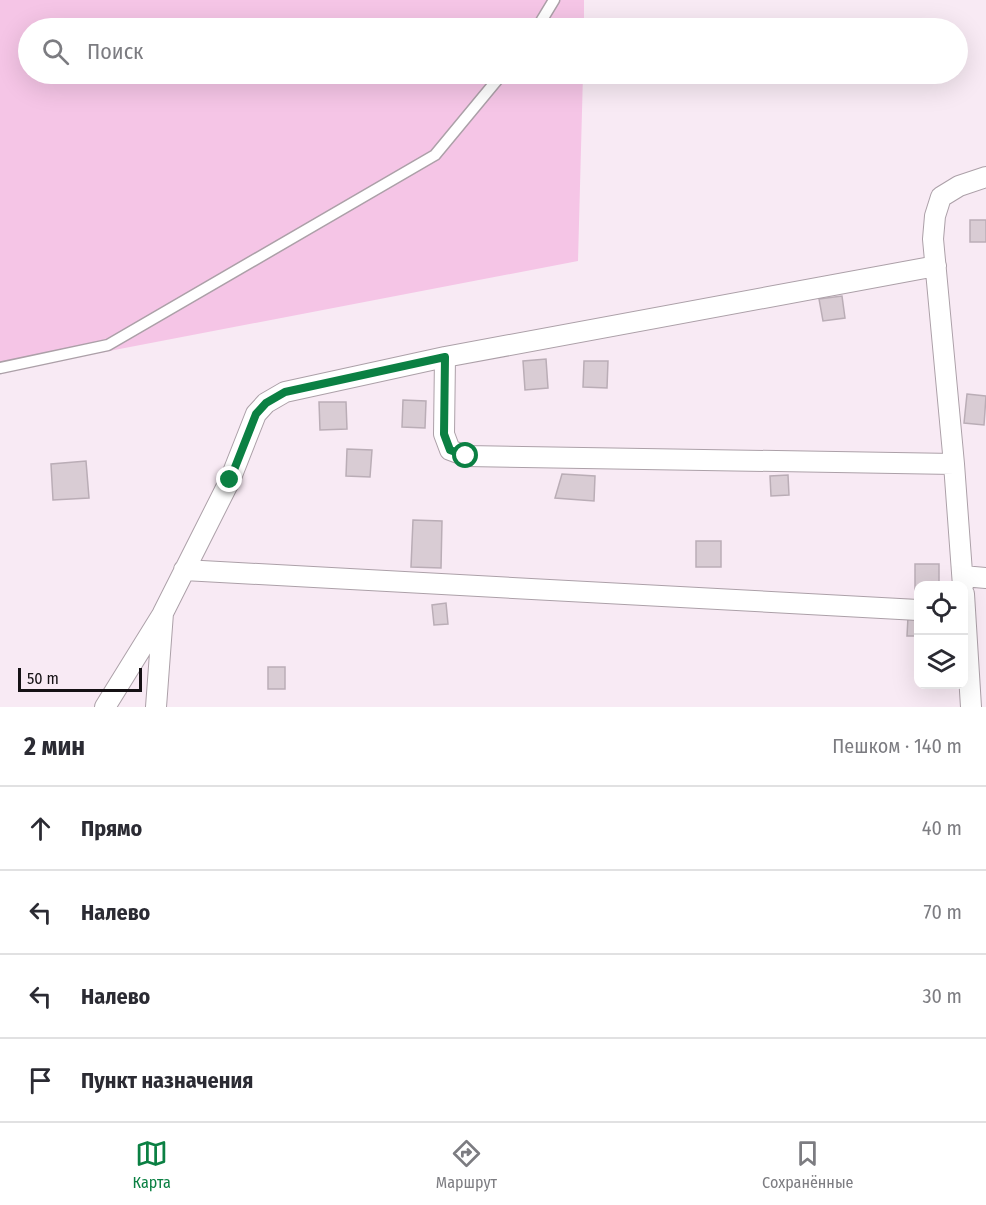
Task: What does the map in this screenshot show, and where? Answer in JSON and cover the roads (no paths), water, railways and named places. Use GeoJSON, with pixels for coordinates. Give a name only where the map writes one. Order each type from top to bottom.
{"type":"FeatureCollection","features":[{"type":"Feature","properties":{"kind":"street"},"geometry":{"type":"LineString","coordinates":[[962,581],[954,464],[933,239],[935,216],[940,197],[959,186],[986,177]]}},
{"type":"Feature","properties":{"kind":"street"},"geometry":{"type":"LineString","coordinates":[[105,707],[163,613],[230,480],[256,414],[266,403],[285,392],[445,357],[936,266]]}},
{"type":"Feature","properties":{"kind":"street"},"geometry":{"type":"LineString","coordinates":[[445,357],[444,434],[450,450],[466,456],[954,464]]}},
{"type":"Feature","properties":{"kind":"street"},"geometry":{"type":"LineString","coordinates":[[184,570],[914,610]]}},
{"type":"Feature","properties":{"kind":"street"},"geometry":{"type":"LineString","coordinates":[[968,592],[986,578]]}},
{"type":"Feature","properties":{"kind":"street"},"geometry":{"type":"LineString","coordinates":[[156,707],[163,613]]}},
{"type":"Feature","properties":{"kind":"street"},"geometry":{"type":"LineString","coordinates":[[966,635],[971,707]]}},
{"type":"Feature","properties":{"kind":"lane"},"geometry":{"type":"LineString","coordinates":[[543,18],[554,0]]}},
{"type":"Feature","properties":{"kind":"lane"},"geometry":{"type":"LineString","coordinates":[[0,368],[108,345],[435,155],[494,84]]}}]}
